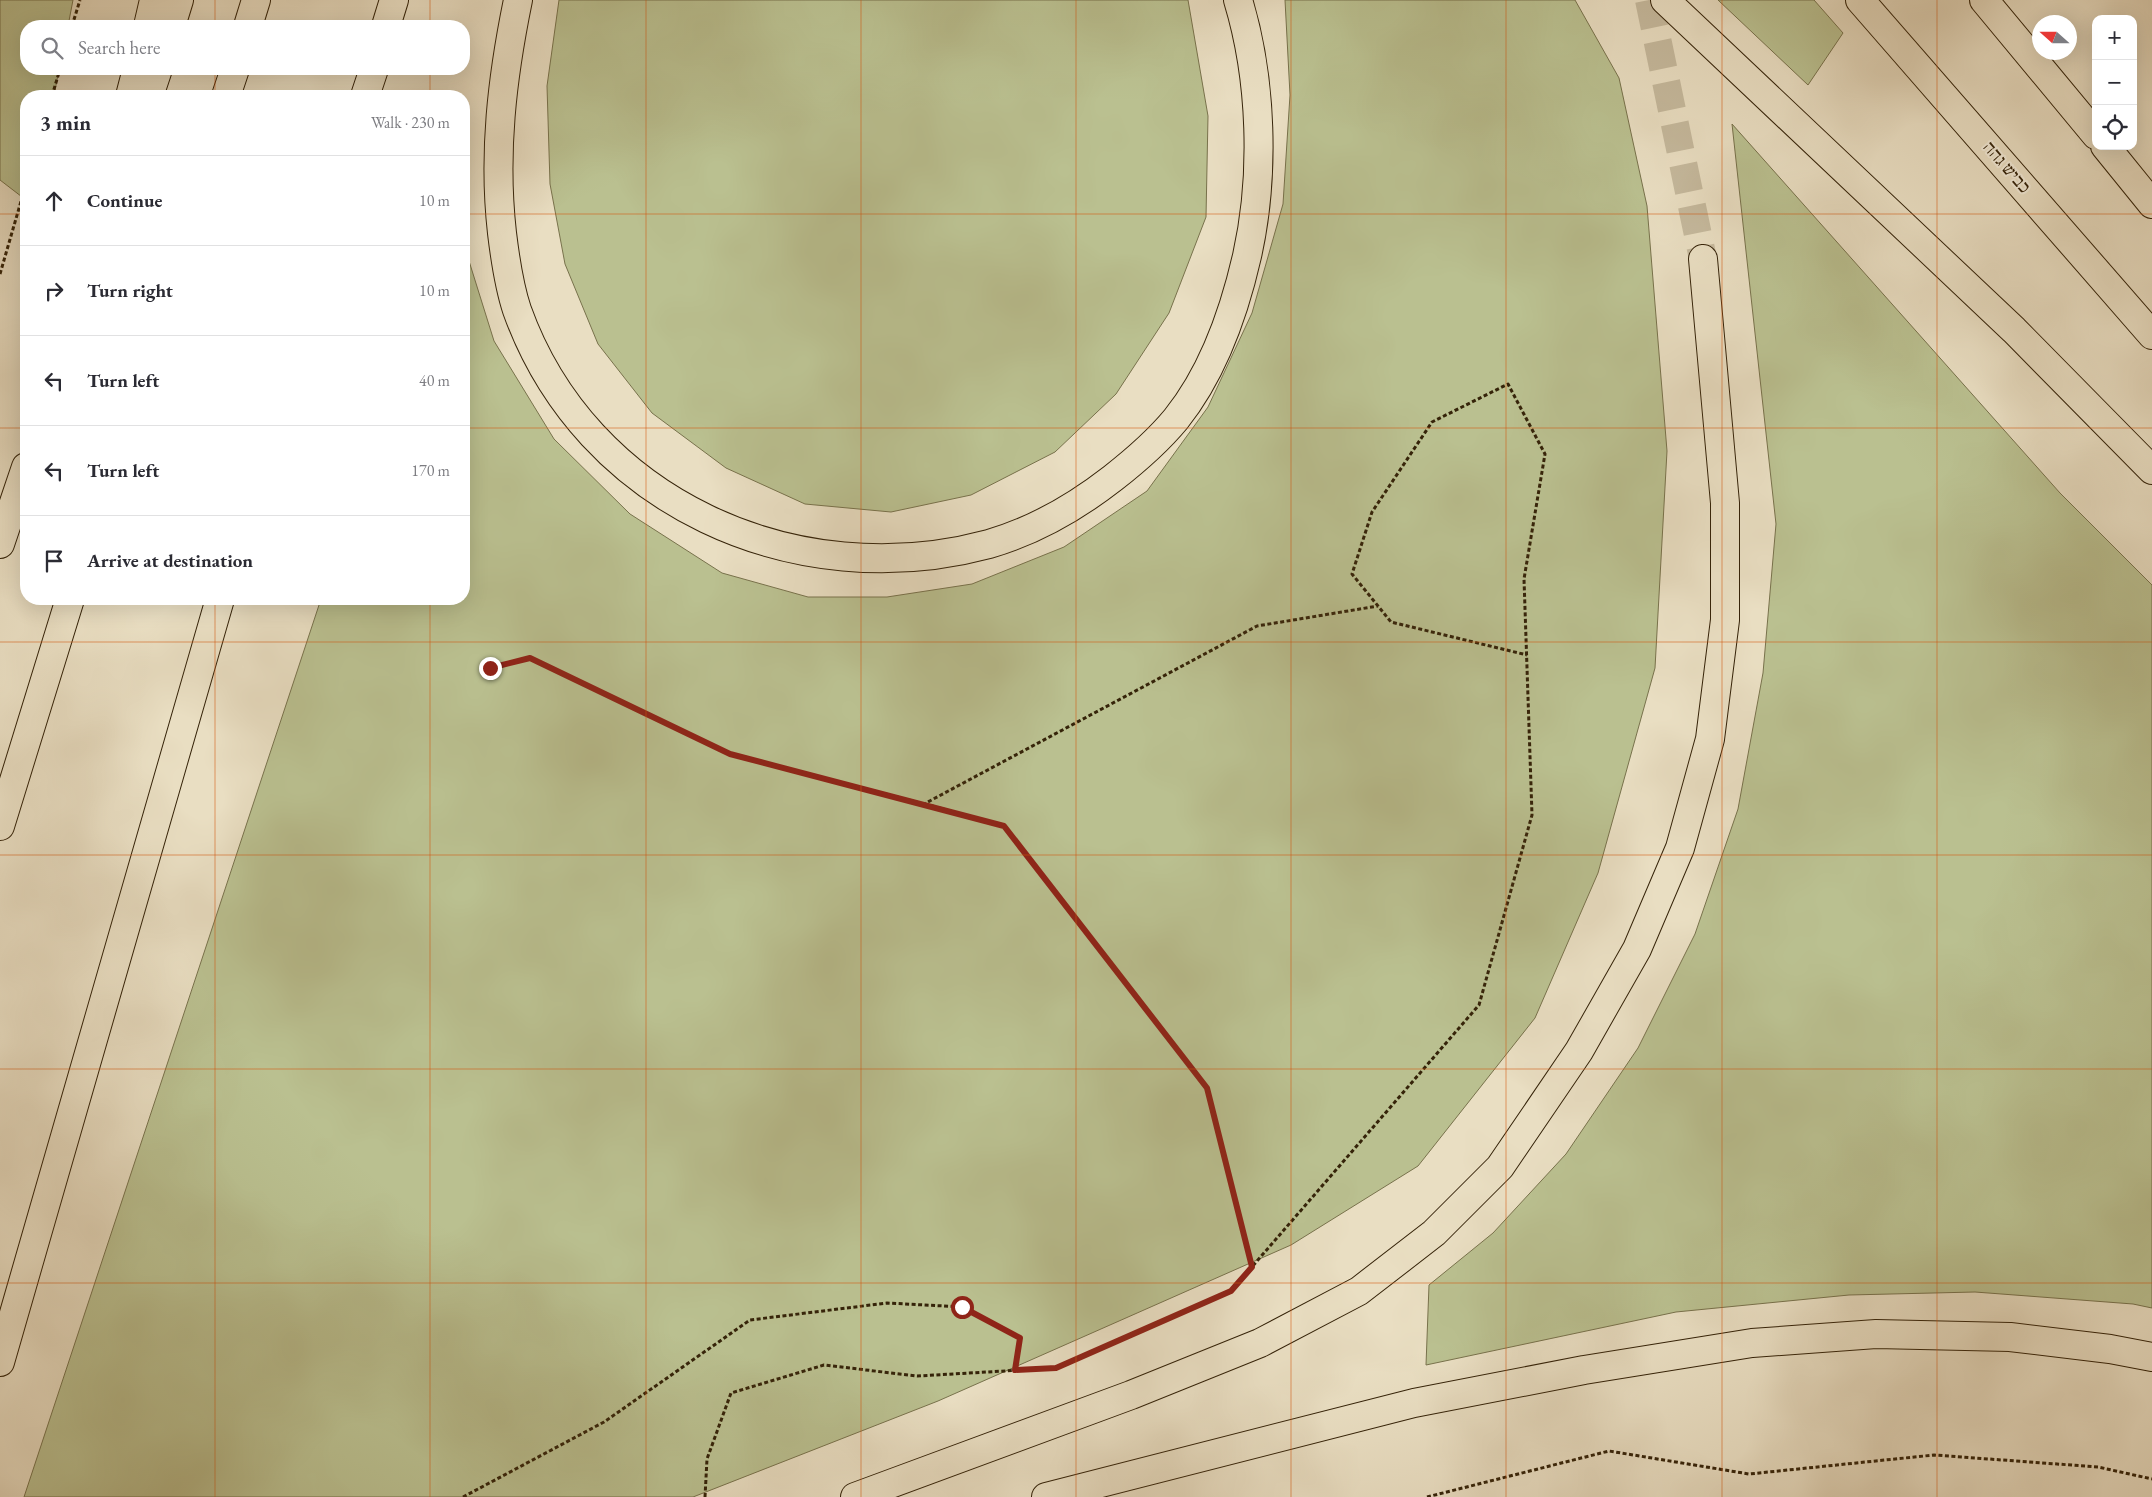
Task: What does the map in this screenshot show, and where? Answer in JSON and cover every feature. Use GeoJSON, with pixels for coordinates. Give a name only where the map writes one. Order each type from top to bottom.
{"type":"FeatureCollection","features":[{"type":"Feature","properties":{"kind":"highway"},"geometry":{"type":"LineString","coordinates":[[149,20],[154,0]]}},
{"type":"Feature","properties":{"kind":"highway"},"geometry":{"type":"LineString","coordinates":[[173,20],[179,0]]}},
{"type":"Feature","properties":{"kind":"highway"},"geometry":{"type":"LineString","coordinates":[[250,20],[256,0]]}},
{"type":"Feature","properties":{"kind":"highway"},"geometry":{"type":"LineString","coordinates":[[388,20],[394,0]]}},
{"type":"Feature","properties":{"kind":"highway"},"geometry":{"type":"LineString","coordinates":[[518,0],[507,50],[498,133],[498,191],[505,254],[516,307],[534,351],[560,394],[591,433],[630,472],[675,504],[718,525],[773,545],[834,556],[887,559],[990,543],[1039,524],[1089,496],[1141,456],[1177,418],[1210,365],[1238,295],[1254,225],[1260,156],[1253,76],[1238,0]]}},
{"type":"Feature","properties":{"kind":"highway"},"geometry":{"type":"LineString","coordinates":[[1666,0],[2014,330],[2152,470]]}},
{"type":"Feature","properties":{"kind":"highway","name":"כביש גהה"},"geometry":{"type":"LineString","coordinates":[[1860,0],[2152,335]]}},
{"type":"Feature","properties":{"kind":"highway"},"geometry":{"type":"LineString","coordinates":[[1984,0],[2092,130]]}},
{"type":"Feature","properties":{"kind":"highway"},"geometry":{"type":"LineString","coordinates":[[132,90],[135,75]]}},
{"type":"Feature","properties":{"kind":"highway"},"geometry":{"type":"LineString","coordinates":[[151,90],[156,75]]}},
{"type":"Feature","properties":{"kind":"highway"},"geometry":{"type":"LineString","coordinates":[[228,90],[233,75]]}},
{"type":"Feature","properties":{"kind":"highway"},"geometry":{"type":"LineString","coordinates":[[367,90],[372,75]]}},
{"type":"Feature","properties":{"kind":"highway"},"geometry":{"type":"LineString","coordinates":[[2108,150],[2152,204]]}},
{"type":"Feature","properties":{"kind":"highway"},"geometry":{"type":"LineString","coordinates":[[855,1497],[1131,1396],[1260,1343],[1359,1291],[1434,1233],[1500,1167],[1579,1050],[1637,948],[1680,848],[1710,739],[1725,620],[1725,503],[1703,259]]}},
{"type":"Feature","properties":{"kind":"highway"},"geometry":{"type":"LineString","coordinates":[[0,544],[20,485]]}},
{"type":"Feature","properties":{"kind":"highway"},"geometry":{"type":"LineString","coordinates":[[0,826],[68,605]]}},
{"type":"Feature","properties":{"kind":"highway"},"geometry":{"type":"LineString","coordinates":[[0,1362],[218,605]]}},
{"type":"Feature","properties":{"kind":"highway"},"geometry":{"type":"LineString","coordinates":[[1046,1497],[1414,1403],[1584,1370],[1752,1343],[1876,1334],[2010,1337],[2110,1349],[2152,1357]]}},
{"type":"Feature","properties":{"kind":"path"},"geometry":{"type":"LineString","coordinates":[[74,20],[80,0]]}},
{"type":"Feature","properties":{"kind":"path"},"geometry":{"type":"LineString","coordinates":[[54,90],[58,75]]}},
{"type":"Feature","properties":{"kind":"path"},"geometry":{"type":"LineString","coordinates":[[0,274],[20,205]]}},
{"type":"Feature","properties":{"kind":"path"},"geometry":{"type":"LineString","coordinates":[[705,1497],[708,1459],[731,1392],[824,1365],[917,1376],[1056,1368],[1231,1291],[1479,1006],[1532,815],[1524,579],[1545,454],[1508,384],[1432,422],[1372,512],[1352,574],[1391,622],[1526,655]]}},
{"type":"Feature","properties":{"kind":"path"},"geometry":{"type":"LineString","coordinates":[[924,804],[1257,626],[1378,606]]}},
{"type":"Feature","properties":{"kind":"path"},"geometry":{"type":"LineString","coordinates":[[490,668],[530,658],[730,754],[1004,826],[1207,1088],[1252,1267]]}},
{"type":"Feature","properties":{"kind":"path"},"geometry":{"type":"LineString","coordinates":[[463,1497],[604,1422],[750,1320],[887,1303],[962,1307],[1020,1338],[1015,1370]]}},
{"type":"Feature","properties":{"kind":"path"},"geometry":{"type":"LineString","coordinates":[[1427,1497],[1609,1451],[1749,1474],[1934,1455],[2098,1466],[2152,1479]]}},
{"type":"Feature","properties":{"kind":"green space"},"geometry":{"type":"Polygon","coordinates":[[[0,0],[73,0],[69,20],[20,20],[20,75],[58,75],[55,90],[20,90],[20,195],[0,180],[0,0]]]}},
{"type":"Feature","properties":{"kind":"green space"},"geometry":{"type":"Polygon","coordinates":[[[559,0],[1188,0],[1208,116],[1206,217],[1169,313],[1116,394],[1055,452],[971,495],[891,512],[805,504],[726,468],[652,413],[598,344],[565,264],[550,184],[547,86],[559,0]]]}},
{"type":"Feature","properties":{"kind":"green space"},"geometry":{"type":"Polygon","coordinates":[[[1285,0],[1575,0],[1619,78],[1647,206],[1667,451],[1655,668],[1598,873],[1535,1018],[1418,1166],[1291,1245],[938,1401],[693,1497],[24,1497],[319,605],[470,605],[470,264],[494,341],[554,439],[630,514],[722,573],[808,597],[887,597],[972,584],[1064,547],[1147,491],[1208,407],[1252,313],[1283,204],[1290,95],[1285,0]]]}},
{"type":"Feature","properties":{"kind":"green space"},"geometry":{"type":"Polygon","coordinates":[[[1718,0],[1814,0],[1843,33],[1808,85],[1718,0]]]}},
{"type":"Feature","properties":{"kind":"green space"},"geometry":{"type":"Polygon","coordinates":[[[1732,124],[2060,493],[2152,585],[2152,1308],[2133,1304],[1975,1292],[1849,1295],[1676,1312],[1426,1365],[1429,1285],[1493,1233],[1566,1154],[1638,1048],[1695,934],[1738,809],[1763,673],[1776,524],[1732,124]]]}},
{"type":"Feature","properties":{"kind":"tunnel"},"geometry":{"type":"LineString","coordinates":[[1649,0],[1703,259]]}},
{"type":"Feature","properties":{"kind":"route"},"geometry":{"type":"LineString","coordinates":[[490,668],[530,658],[730,754],[1004,826],[1207,1088],[1252,1267],[1231,1291],[1056,1368],[1015,1370],[1020,1338],[962,1307]]}}]}
